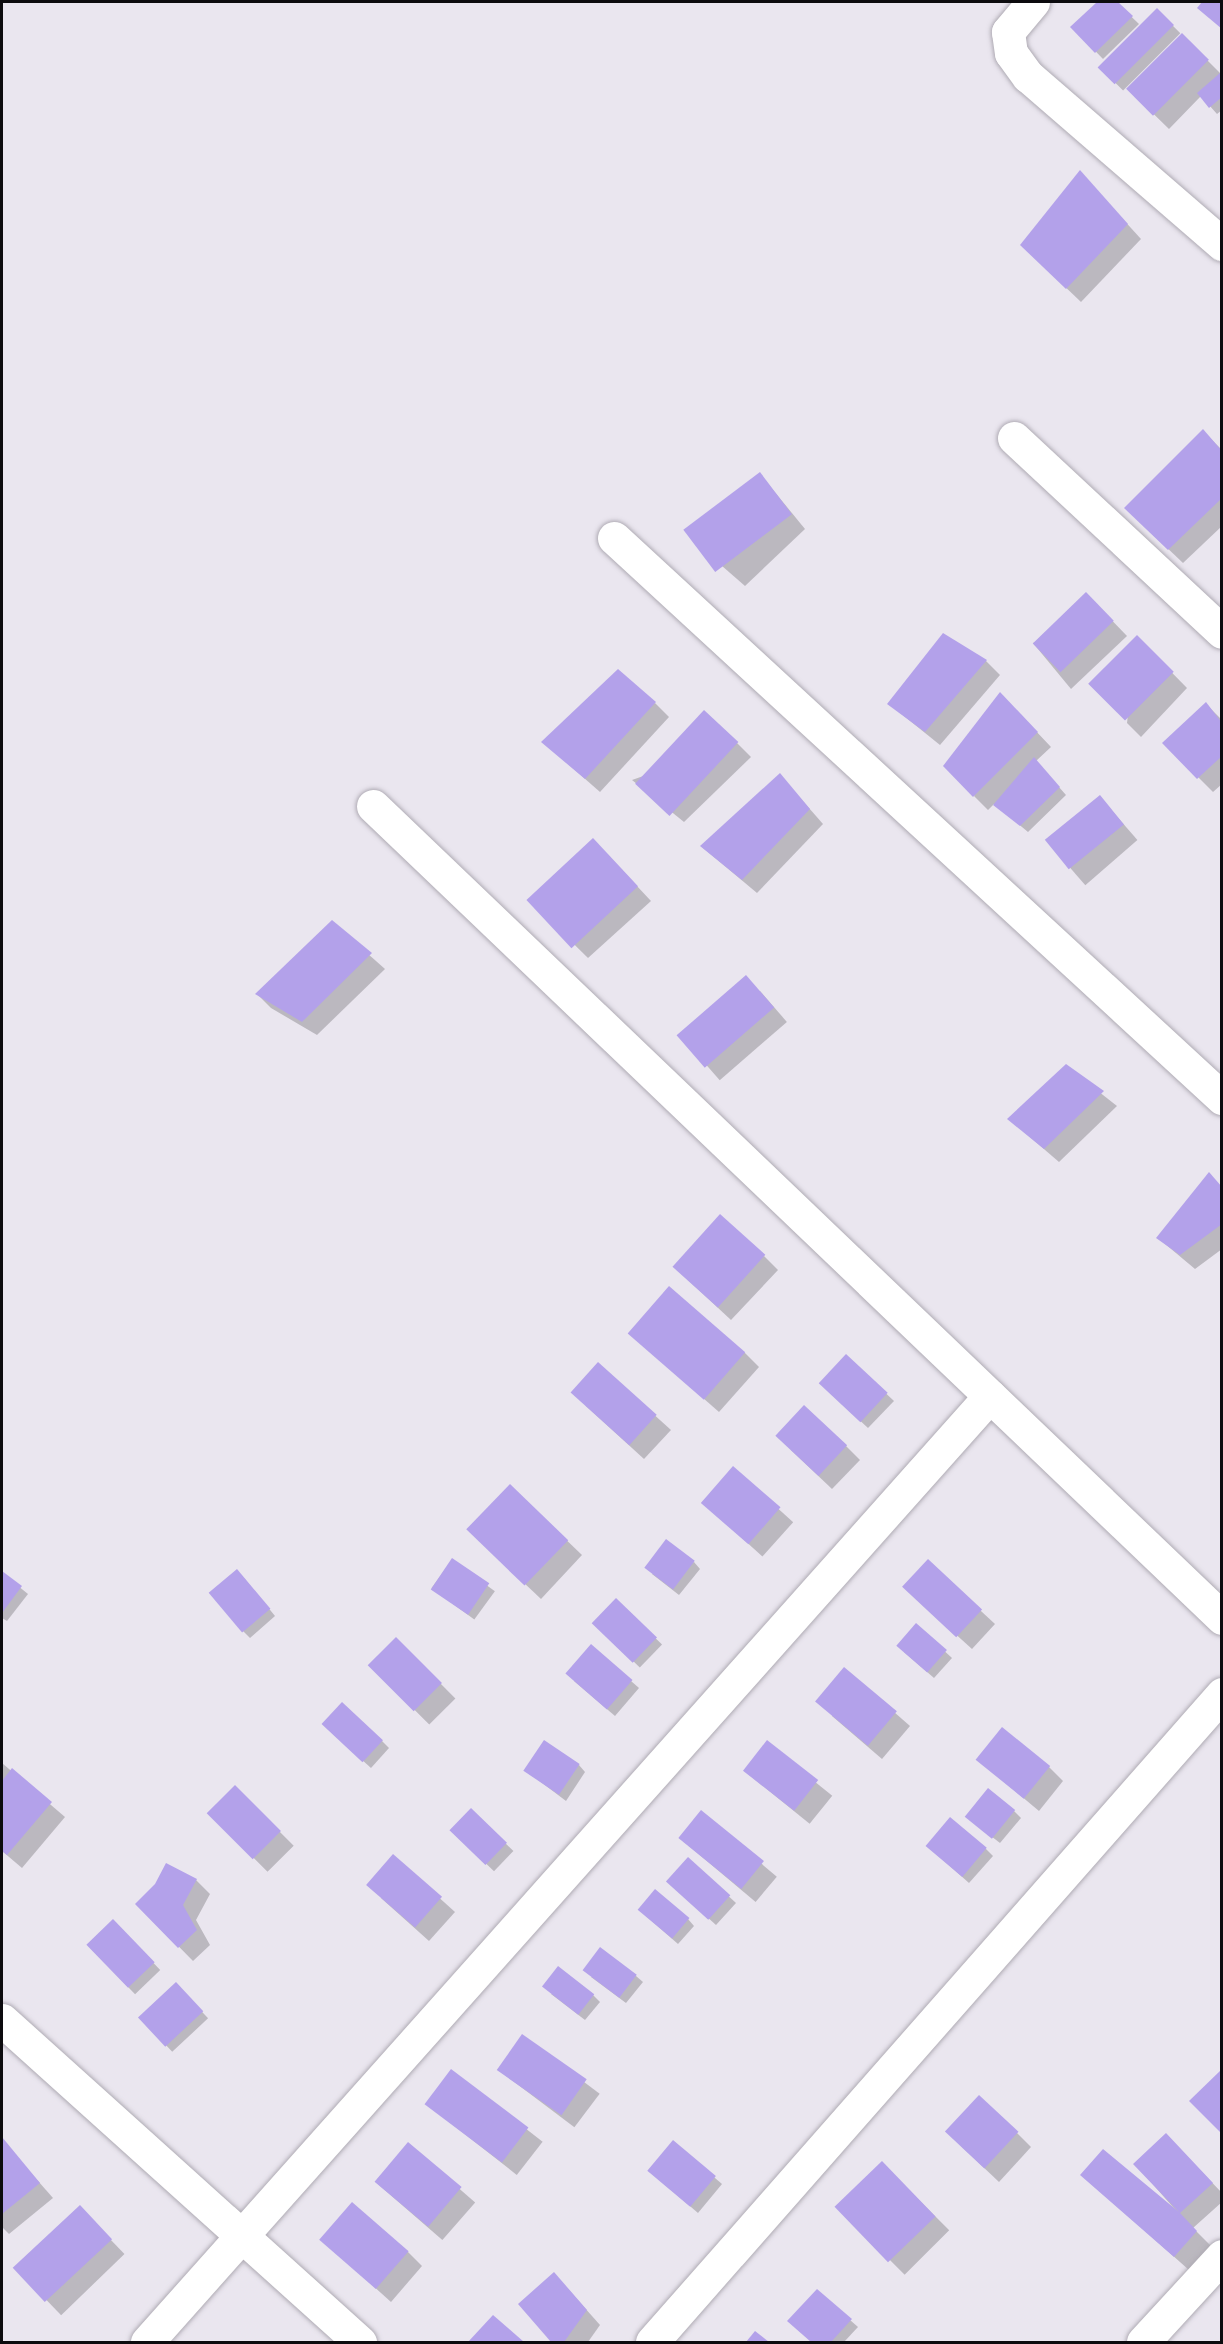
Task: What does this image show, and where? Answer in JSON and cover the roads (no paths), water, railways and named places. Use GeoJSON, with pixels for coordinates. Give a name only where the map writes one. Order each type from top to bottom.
{"type":"FeatureCollection","features":[{"type":"Feature","properties":{"kind":"street"},"geometry":{"type":"LineString","coordinates":[[1034,2],[1008,32],[1011,53],[1028,76],[1221,244]]}},
{"type":"Feature","properties":{"kind":"street"},"geometry":{"type":"LineString","coordinates":[[1014,438],[1221,632]]}},
{"type":"Feature","properties":{"kind":"street"},"geometry":{"type":"LineString","coordinates":[[614,538],[1221,1098]]}},
{"type":"Feature","properties":{"kind":"street"},"geometry":{"type":"LineString","coordinates":[[373,806],[1221,1618]]}},
{"type":"Feature","properties":{"kind":"street"},"geometry":{"type":"LineString","coordinates":[[147,2343],[990,1396]]}},
{"type":"Feature","properties":{"kind":"street"},"geometry":{"type":"LineString","coordinates":[[652,2343],[1221,1694]]}},
{"type":"Feature","properties":{"kind":"street"},"geometry":{"type":"LineString","coordinates":[[2,2020],[242,2234],[360,2343]]}},
{"type":"Feature","properties":{"kind":"street"},"geometry":{"type":"LineString","coordinates":[[1143,2343],[1221,2256]]}}]}
